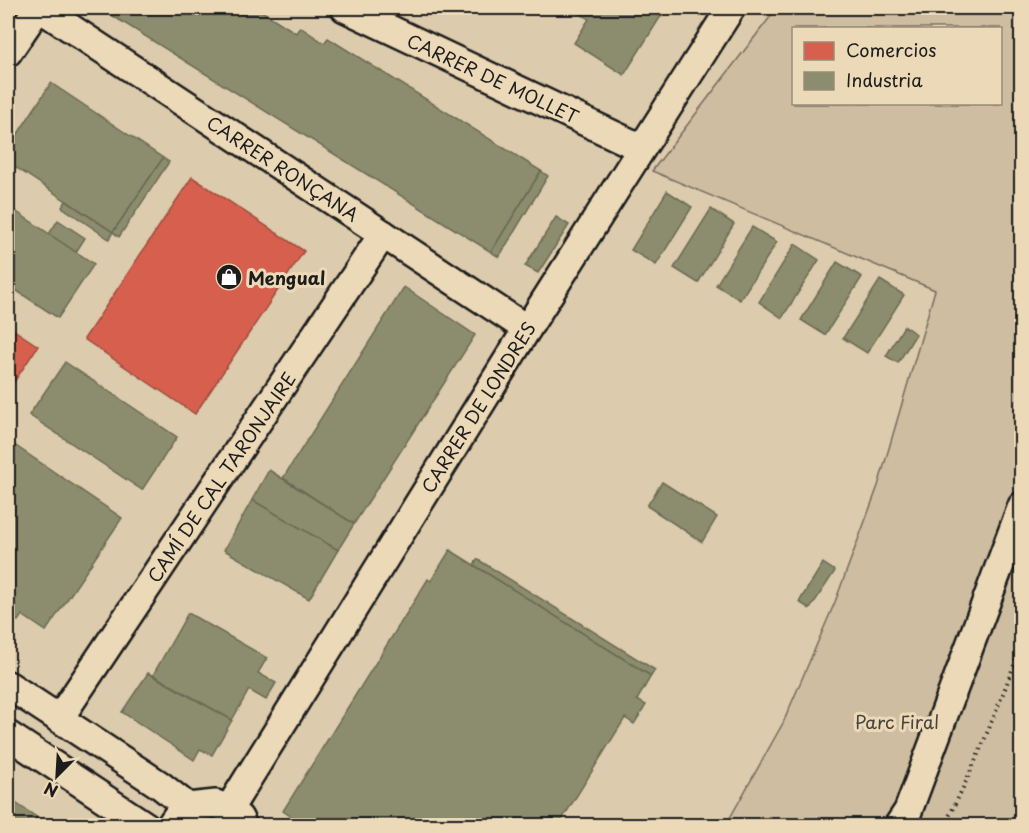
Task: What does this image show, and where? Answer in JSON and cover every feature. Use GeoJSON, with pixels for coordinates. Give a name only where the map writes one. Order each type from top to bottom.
{"type":"FeatureCollection","features":[{"type":"Feature","properties":{"kind":"street"},"geometry":{"type":"LineString","coordinates":[[8,52],[39,8]]}},
{"type":"Feature","properties":{"kind":"street","name":"CARRER RONÇANA"},"geometry":{"type":"LineString","coordinates":[[39,8],[527,328]]}},
{"type":"Feature","properties":{"kind":"street","name":"CARRER DE MOLLET"},"geometry":{"type":"LineString","coordinates":[[345,8],[641,147]]}},
{"type":"Feature","properties":{"kind":"street","name":"CARRER DE LONDRES"},"geometry":{"type":"LineString","coordinates":[[236,817],[527,328],[731,8]]}},
{"type":"Feature","properties":{"kind":"street","name":"CAMÍ DE CAL TARONJAIRE"},"geometry":{"type":"LineString","coordinates":[[59,720],[383,234]]}},
{"type":"Feature","properties":{"kind":"street"},"geometry":{"type":"LineString","coordinates":[[898,825],[908,811],[1022,506]]}},
{"type":"Feature","properties":{"kind":"street"},"geometry":{"type":"LineString","coordinates":[[8,685],[160,785],[179,816],[216,804],[236,817]]}},
{"type":"Feature","properties":{"kind":"street"},"geometry":{"type":"LineString","coordinates":[[8,735],[146,825]]}},
{"type":"Feature","properties":{"kind":"path"},"geometry":{"type":"LineString","coordinates":[[945,825],[958,800],[1022,644]]}},
{"type":"Feature","properties":{"kind":"shaded area"},"geometry":{"type":"Polygon","coordinates":[[[8,8],[777,8],[653,171],[935,290],[878,486],[835,602],[783,723],[726,825],[8,825],[8,8]]]}},
{"type":"Feature","properties":{"kind":"green space","name":"Parc Firal"},"geometry":{"type":"Polygon","coordinates":[[[777,8],[1021,8],[1021,825],[726,825],[783,723],[835,602],[878,486],[935,290],[652,171],[777,8]]]}},
{"type":"Feature","properties":{"kind":"building: Comercios"},"geometry":{"type":"Polygon","coordinates":[[[192,177],[304,251],[195,414],[84,339],[192,177]]]}},
{"type":"Feature","properties":{"kind":"building: Comercios"},"geometry":{"type":"Polygon","coordinates":[[[8,326],[38,346],[8,391],[8,326]]]}},
{"type":"Feature","properties":{"kind":"building: Industria"},"geometry":{"type":"Polygon","coordinates":[[[100,8],[230,8],[241,14],[245,8],[257,8],[296,33],[300,27],[324,43],[328,38],[541,171],[491,252],[100,8]]]}},
{"type":"Feature","properties":{"kind":"building: Industria"},"geometry":{"type":"Polygon","coordinates":[[[571,8],[666,8],[624,75],[574,43],[589,19],[571,8]]]}},
{"type":"Feature","properties":{"kind":"building: Industria"},"geometry":{"type":"Polygon","coordinates":[[[51,83],[163,158],[113,232],[8,162],[8,149],[51,83]]]}},
{"type":"Feature","properties":{"kind":"building: Industria"},"geometry":{"type":"Polygon","coordinates":[[[163,158],[169,162],[119,237],[113,232],[163,158]]]}},
{"type":"Feature","properties":{"kind":"building: Industria"},"geometry":{"type":"Polygon","coordinates":[[[541,171],[548,176],[499,257],[491,252],[541,171]]]}},
{"type":"Feature","properties":{"kind":"building: Industria"},"geometry":{"type":"Polygon","coordinates":[[[667,191],[692,207],[656,265],[631,250],[667,191]]]}},
{"type":"Feature","properties":{"kind":"building: Industria"},"geometry":{"type":"Polygon","coordinates":[[[66,201],[113,232],[109,239],[62,207],[66,201]]]}},
{"type":"Feature","properties":{"kind":"building: Industria"},"geometry":{"type":"Polygon","coordinates":[[[8,206],[94,264],[58,318],[8,285],[8,206]]]}},
{"type":"Feature","properties":{"kind":"building: Industria"},"geometry":{"type":"Polygon","coordinates":[[[711,209],[734,224],[698,283],[674,268],[711,209]]]}},
{"type":"Feature","properties":{"kind":"building: Industria"},"geometry":{"type":"Polygon","coordinates":[[[556,217],[569,225],[538,273],[525,266],[556,217]]]}},
{"type":"Feature","properties":{"kind":"building: Industria"},"geometry":{"type":"Polygon","coordinates":[[[58,220],[85,238],[76,252],[49,234],[58,220]]]}},
{"type":"Feature","properties":{"kind":"building: Industria"},"geometry":{"type":"Polygon","coordinates":[[[752,227],[777,242],[740,300],[716,285],[752,227]]]}},
{"type":"Feature","properties":{"kind":"building: Industria"},"geometry":{"type":"Polygon","coordinates":[[[795,244],[819,260],[782,318],[759,302],[795,244]]]}},
{"type":"Feature","properties":{"kind":"building: Industria"},"geometry":{"type":"Polygon","coordinates":[[[837,262],[862,277],[825,335],[801,320],[837,262]]]}},
{"type":"Feature","properties":{"kind":"building: Industria"},"geometry":{"type":"Polygon","coordinates":[[[880,280],[904,295],[867,353],[843,338],[880,280]]]}},
{"type":"Feature","properties":{"kind":"building: Industria"},"geometry":{"type":"Polygon","coordinates":[[[404,287],[475,335],[354,524],[283,478],[404,287]]]}},
{"type":"Feature","properties":{"kind":"building: Industria"},"geometry":{"type":"Polygon","coordinates":[[[904,326],[916,334],[898,363],[886,356],[904,326]]]}},
{"type":"Feature","properties":{"kind":"building: Industria"},"geometry":{"type":"Polygon","coordinates":[[[65,362],[177,437],[142,490],[29,415],[65,362]]]}},
{"type":"Feature","properties":{"kind":"building: Industria"},"geometry":{"type":"Polygon","coordinates":[[[10,442],[122,518],[46,631],[22,615],[18,621],[8,614],[8,445],[10,442]]]}},
{"type":"Feature","properties":{"kind":"building: Industria"},"geometry":{"type":"Polygon","coordinates":[[[269,470],[354,524],[338,550],[252,500],[269,470]]]}},
{"type":"Feature","properties":{"kind":"building: Industria"},"geometry":{"type":"Polygon","coordinates":[[[662,482],[717,517],[702,542],[647,506],[662,482]]]}},
{"type":"Feature","properties":{"kind":"building: Industria"},"geometry":{"type":"Polygon","coordinates":[[[252,500],[338,550],[309,599],[224,550],[252,500]]]}},
{"type":"Feature","properties":{"kind":"building: Industria"},"geometry":{"type":"Polygon","coordinates":[[[450,550],[651,676],[637,700],[646,705],[634,724],[625,718],[558,826],[305,826],[283,811],[428,579],[431,581],[450,550]]]}},
{"type":"Feature","properties":{"kind":"building: Industria"},"geometry":{"type":"Polygon","coordinates":[[[477,559],[655,670],[651,676],[474,565],[477,559]]]}},
{"type":"Feature","properties":{"kind":"building: Industria"},"geometry":{"type":"Polygon","coordinates":[[[823,563],[835,571],[810,609],[799,602],[823,563]]]}},
{"type":"Feature","properties":{"kind":"building: Industria"},"geometry":{"type":"Polygon","coordinates":[[[188,613],[267,658],[258,673],[276,683],[266,700],[249,690],[232,720],[153,675],[188,613]]]}},
{"type":"Feature","properties":{"kind":"building: Industria"},"geometry":{"type":"Polygon","coordinates":[[[148,673],[232,720],[212,755],[200,749],[194,760],[122,712],[148,673]]]}},
{"type":"Feature","properties":{"kind":"building: Industria"},"geometry":{"type":"Polygon","coordinates":[[[8,798],[50,826],[8,826],[8,798]]]}},
{"type":"Feature","properties":{"kind":"place","name":"Mengual"},"geometry":{"type":"Point","coordinates":[229,277]}}]}
